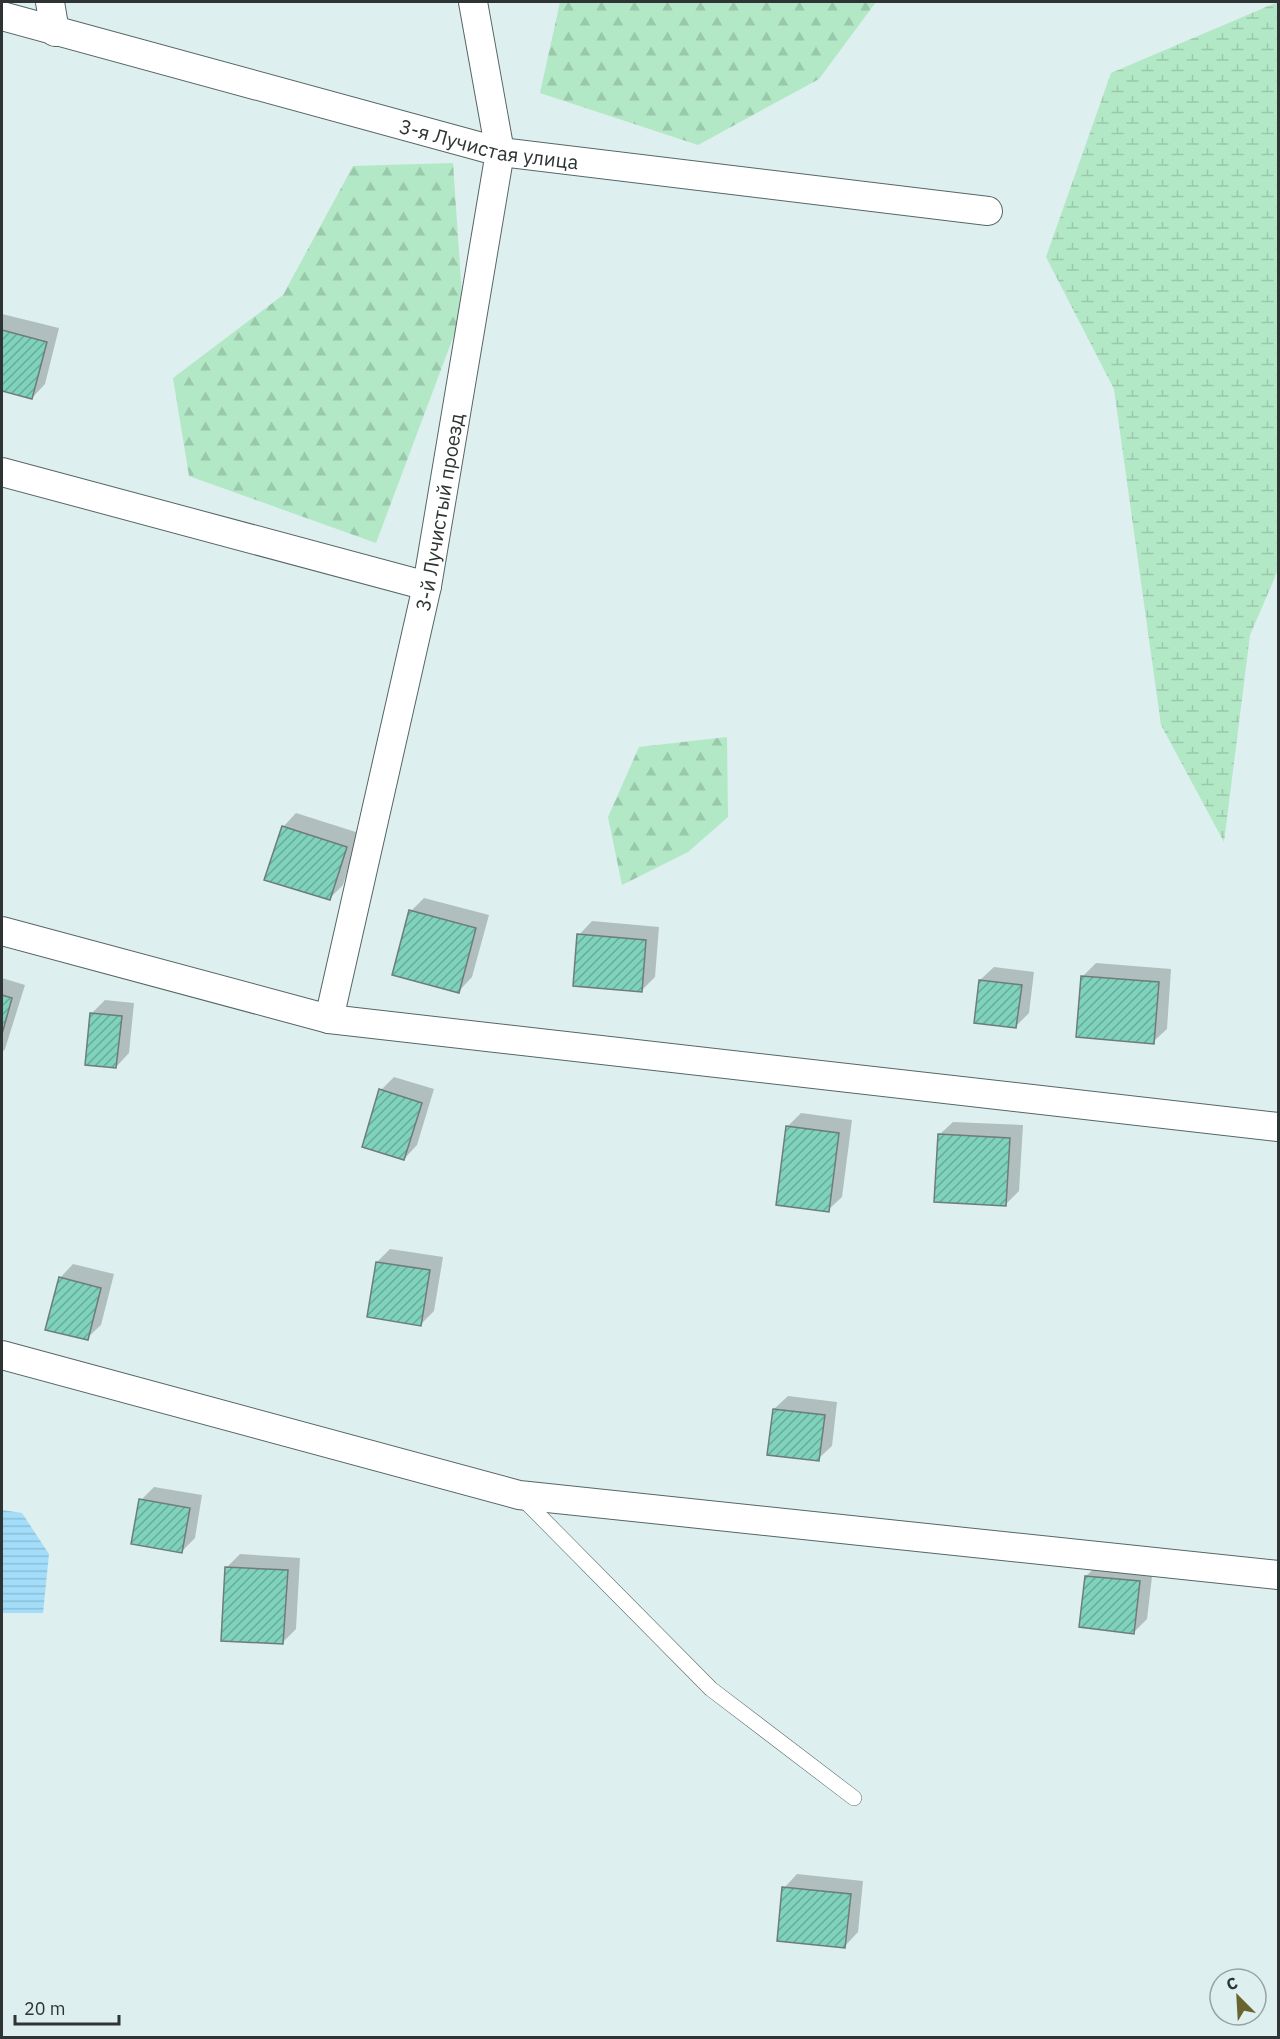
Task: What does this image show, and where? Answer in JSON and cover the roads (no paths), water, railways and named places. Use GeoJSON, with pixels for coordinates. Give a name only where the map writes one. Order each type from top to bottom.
{"type":"FeatureCollection","features":[{"type":"Feature","properties":{"kind":"street"},"geometry":{"type":"LineString","coordinates":[[50,2],[55,32]]}},
{"type":"Feature","properties":{"kind":"street","name":"3-й Лучистый проезд"},"geometry":{"type":"LineString","coordinates":[[329,1019],[427,586],[500,152],[473,2]]}},
{"type":"Feature","properties":{"kind":"street","name":"3-я Лучистая улица"},"geometry":{"type":"LineString","coordinates":[[2,16],[500,152],[988,211]]}},
{"type":"Feature","properties":{"kind":"street"},"geometry":{"type":"LineString","coordinates":[[2,472],[427,586]]}},
{"type":"Feature","properties":{"kind":"street"},"geometry":{"type":"LineString","coordinates":[[2,931],[329,1019],[1278,1127]]}},
{"type":"Feature","properties":{"kind":"street"},"geometry":{"type":"LineString","coordinates":[[2,1355],[519,1495],[1278,1575]]}},
{"type":"Feature","properties":{"kind":"lane"},"geometry":{"type":"LineString","coordinates":[[519,1495],[711,1689],[854,1798]]}},
{"type":"Feature","properties":{"kind":"water"},"geometry":{"type":"Polygon","coordinates":[[[2,1510],[22,1513],[49,1554],[43,1613],[2,1613],[2,1510]]]}}]}
